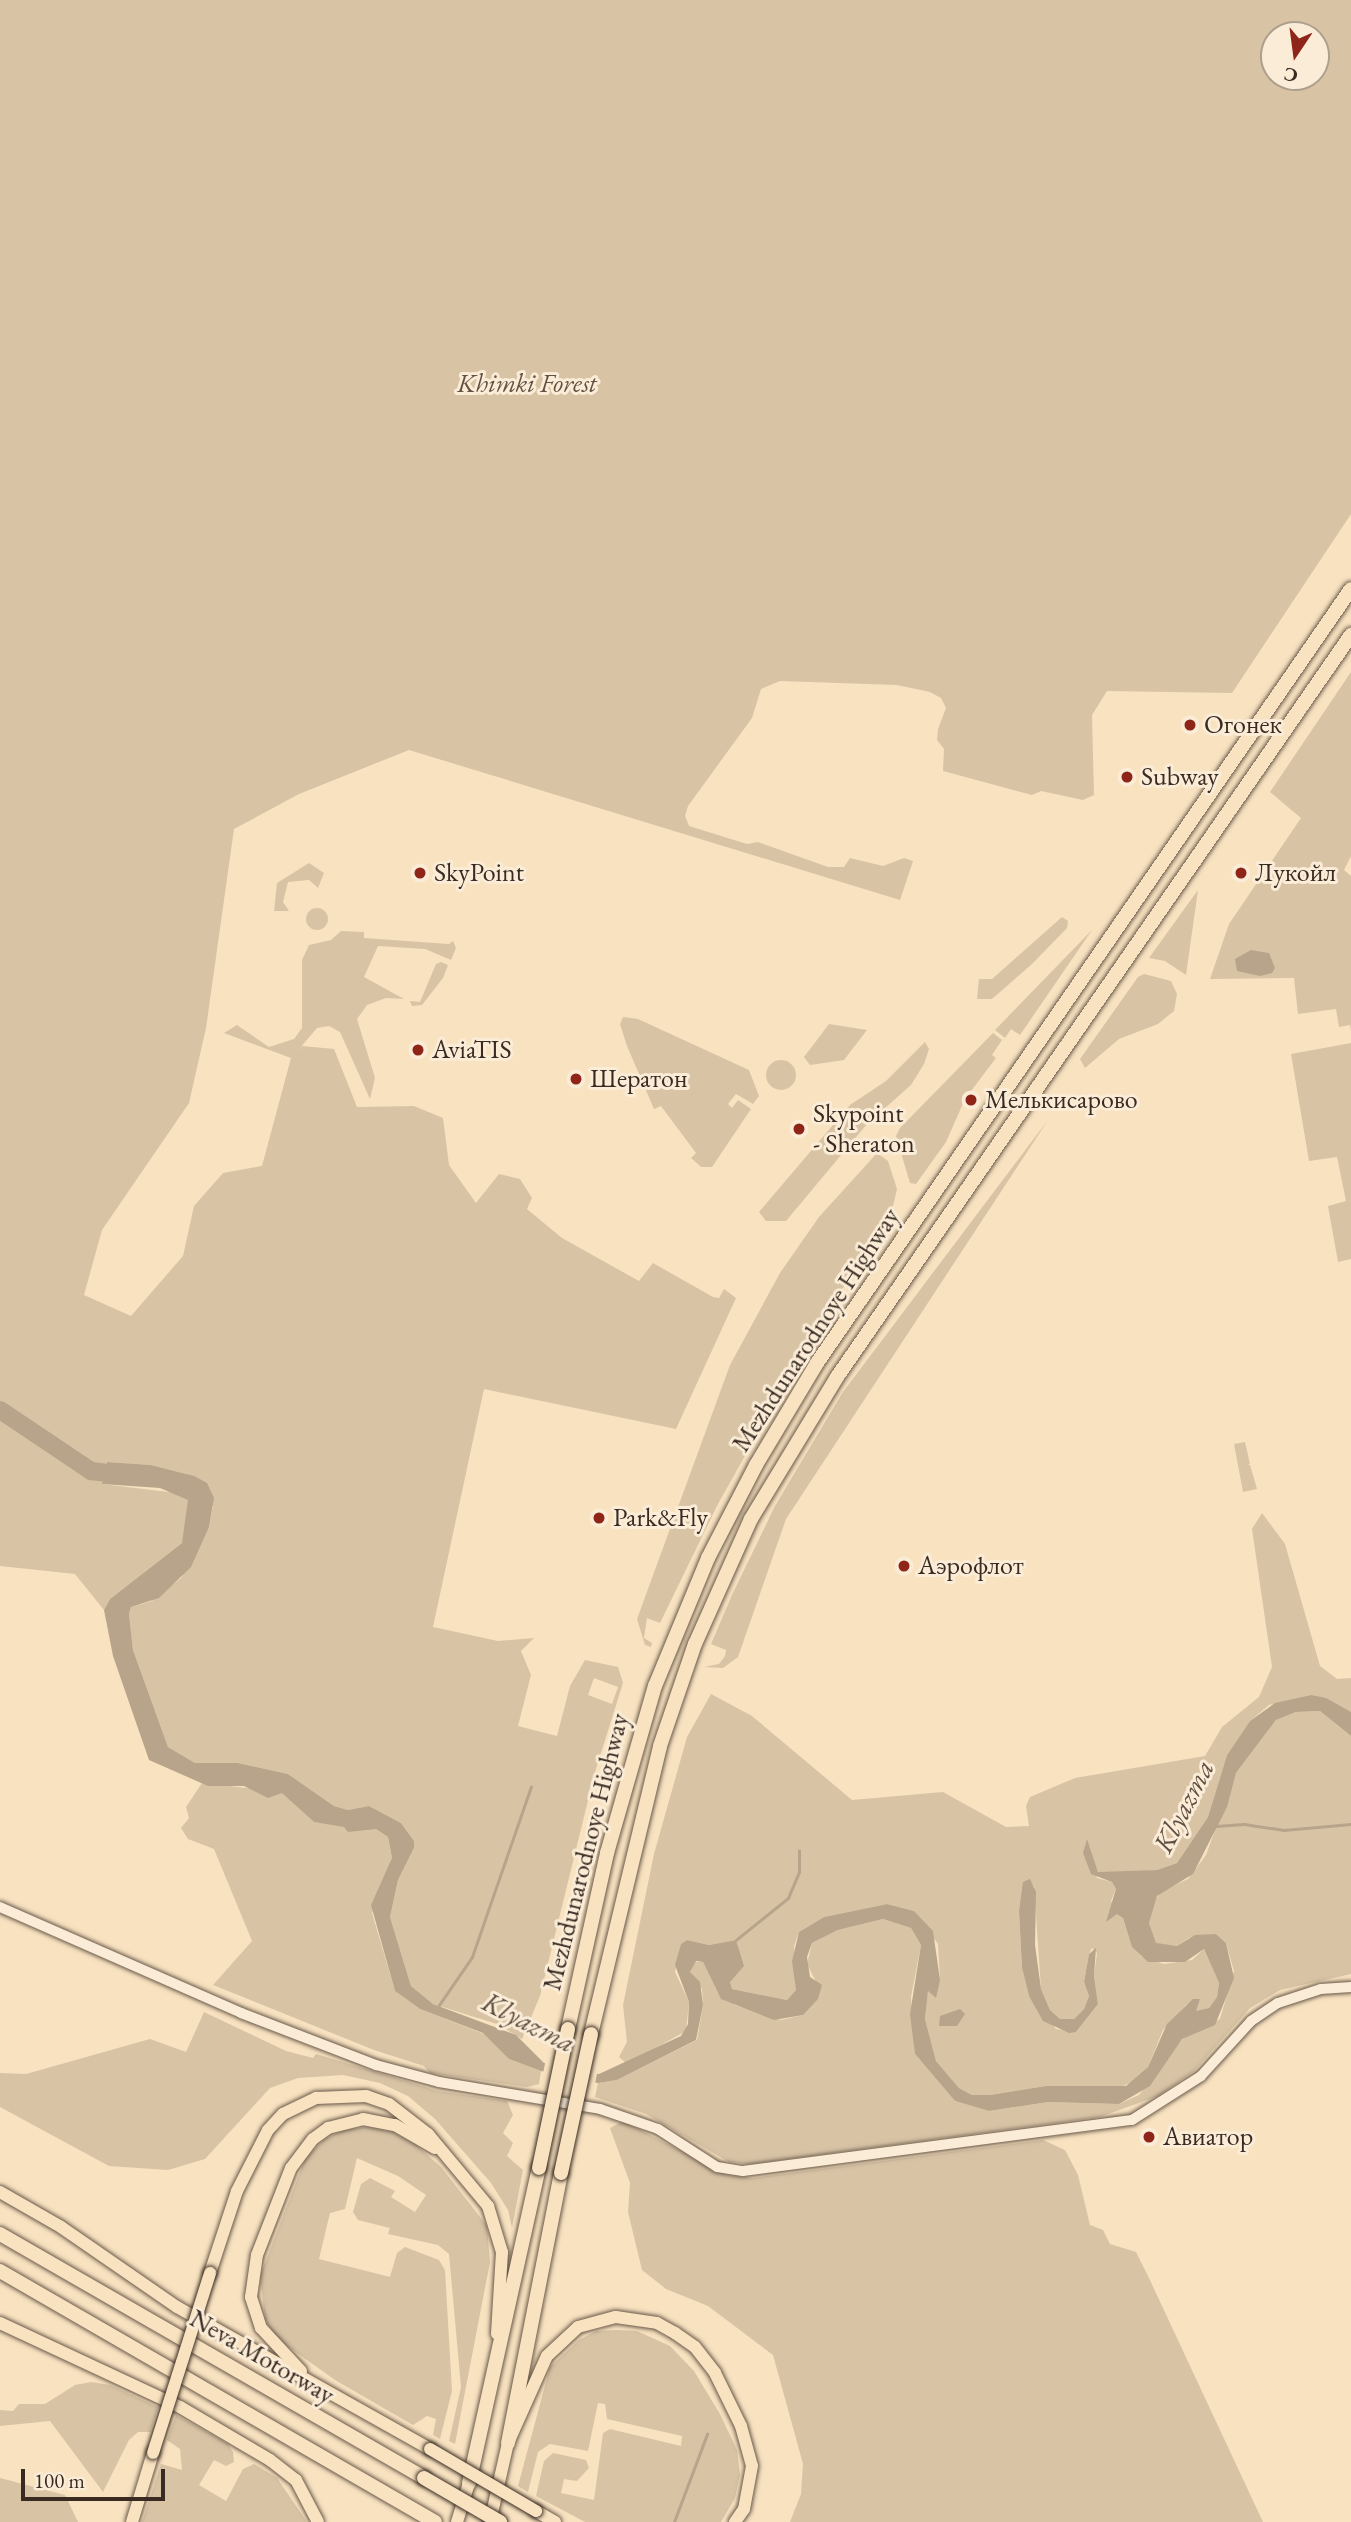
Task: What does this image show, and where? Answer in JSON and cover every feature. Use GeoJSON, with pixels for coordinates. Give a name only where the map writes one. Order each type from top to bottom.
{"type":"FeatureCollection","features":[{"type":"Feature","properties":{"kind":"highway","name":"Mezhdunarodnoye Highway"},"geometry":{"type":"LineString","coordinates":[[469,2483],[610,1841],[654,1686],[673,1636],[733,1509],[817,1363],[1351,589]]}},
{"type":"Feature","properties":{"kind":"highway","name":"Mezhdunarodnoye Highway"},"geometry":{"type":"LineString","coordinates":[[508,2443],[561,2173],[632,1847],[676,1695],[695,1644],[751,1519],[837,1377],[1351,635]]}},
{"type":"Feature","properties":{"kind":"highway","name":"Neva Motorway"},"geometry":{"type":"LineString","coordinates":[[0,2234],[500,2522]]}},
{"type":"Feature","properties":{"kind":"highway"},"geometry":{"type":"LineString","coordinates":[[0,2271],[435,2522]]}},
{"type":"Feature","properties":{"kind":"main road"},"geometry":{"type":"LineString","coordinates":[[132,2522],[210,2273],[251,2155],[268,2130],[300,2104],[345,2094],[389,2104],[428,2134],[488,2206],[500,2234],[503,2271],[494,2367]]}},
{"type":"Feature","properties":{"kind":"main road"},"geometry":{"type":"LineString","coordinates":[[325,2390],[275,2347],[261,2328],[251,2297],[257,2255],[291,2168],[307,2146],[328,2128],[363,2119],[395,2125],[450,2158]]}},
{"type":"Feature","properties":{"kind":"main road"},"geometry":{"type":"LineString","coordinates":[[0,2192],[61,2227],[177,2307],[555,2522]]}},
{"type":"Feature","properties":{"kind":"main road"},"geometry":{"type":"LineString","coordinates":[[508,2443],[536,2375],[560,2341],[597,2320],[616,2317],[657,2323],[695,2347],[715,2374],[741,2426],[752,2466],[744,2509],[736,2522]]}},
{"type":"Feature","properties":{"kind":"main road"},"geometry":{"type":"LineString","coordinates":[[0,2323],[180,2407],[259,2453],[296,2480],[318,2522]]}},
{"type":"Feature","properties":{"kind":"main road","name":"Mezhdunarodnoye Highway"},"geometry":{"type":"LineString","coordinates":[[490,2522],[508,2443]]}},
{"type":"Feature","properties":{"kind":"main road"},"geometry":{"type":"LineString","coordinates":[[459,2522],[469,2483]]}},
{"type":"Feature","properties":{"kind":"street"},"geometry":{"type":"LineString","coordinates":[[0,1907],[241,2013],[376,2065],[439,2082],[600,2109],[658,2129],[717,2167],[743,2171],[780,2170],[1132,2120],[1201,2076],[1251,2021],[1278,2003],[1321,1989],[1351,1987]]}},
{"type":"Feature","properties":{"kind":"green space","name":"Khimki Forest"},"geometry":{"type":"Polygon","coordinates":[[[0,0],[1351,0],[1351,514],[1232,693],[1107,691],[1092,715],[1094,795],[1083,800],[1041,791],[1032,795],[943,771],[944,749],[937,740],[946,708],[941,698],[930,692],[897,685],[780,681],[761,689],[752,718],[688,806],[685,816],[689,826],[747,844],[758,842],[828,867],[844,867],[850,858],[883,866],[904,858],[913,861],[900,900],[409,750],[299,794],[234,829],[206,1028],[189,1103],[102,1230],[84,1295],[131,1316],[183,1256],[194,1206],[223,1173],[262,1166],[291,1058],[224,1033],[237,1025],[269,1047],[294,1039],[302,1028],[302,960],[309,945],[331,940],[341,931],[364,932],[364,938],[449,944],[453,941],[456,948],[451,960],[425,949],[378,946],[364,977],[404,999],[386,998],[367,1005],[357,1019],[375,1078],[370,1099],[340,1032],[329,1026],[317,1028],[294,1055],[302,1046],[334,1049],[357,1107],[414,1106],[443,1118],[449,1165],[476,1203],[499,1174],[520,1179],[532,1198],[527,1209],[562,1238],[639,1281],[653,1263],[713,1297],[719,1298],[724,1289],[736,1298],[676,1429],[484,1389],[433,1627],[498,1641],[534,1638],[521,1651],[531,1675],[518,1726],[557,1736],[570,1686],[585,1660],[618,1667],[623,1683],[595,1772],[540,1996],[522,2039],[497,2024],[433,2004],[411,1986],[390,1917],[398,1880],[414,1848],[414,1841],[401,1823],[369,1806],[348,1810],[334,1806],[288,1774],[238,1763],[195,1763],[168,1747],[133,1650],[129,1614],[131,1607],[152,1601],[181,1578],[209,1527],[213,1506],[186,1474],[151,1465],[107,1462],[102,1484],[177,1493],[188,1500],[189,1517],[182,1543],[110,1599],[104,1610],[75,1574],[0,1566],[0,0]],[[594,1678],[588,1695],[612,1704],[618,1687],[594,1678]]]}},
{"type":"Feature","properties":{"kind":"green space"},"geometry":{"type":"Polygon","coordinates":[[[1351,672],[1351,856],[1344,870],[1351,876],[1351,1031],[1350,1025],[1339,1027],[1336,1009],[1298,1014],[1294,978],[1210,979],[1229,924],[1301,818],[1270,792],[1351,672]]]}},
{"type":"Feature","properties":{"kind":"green space"},"geometry":{"type":"Polygon","coordinates":[[[309,863],[324,873],[318,888],[309,880],[288,882],[283,902],[289,911],[274,911],[277,883],[309,863]]]}},
{"type":"Feature","properties":{"kind":"green space"},"geometry":{"type":"Polygon","coordinates":[[[1198,890],[1186,975],[1165,961],[1149,958],[1198,890]]]}},
{"type":"Feature","properties":{"kind":"green space"},"geometry":{"type":"Polygon","coordinates":[[[313,908],[321,908],[328,915],[328,923],[321,930],[313,930],[306,923],[306,915],[313,908]]]}},
{"type":"Feature","properties":{"kind":"green space"},"geometry":{"type":"Polygon","coordinates":[[[1062,917],[1068,921],[1067,928],[1032,964],[992,999],[977,999],[979,979],[992,979],[1062,917]]]}},
{"type":"Feature","properties":{"kind":"green space"},"geometry":{"type":"Polygon","coordinates":[[[1092,930],[1020,1035],[1011,1029],[1005,1038],[995,1030],[1092,930]]]}},
{"type":"Feature","properties":{"kind":"green space"},"geometry":{"type":"Polygon","coordinates":[[[441,962],[448,965],[443,978],[422,1005],[412,1006],[410,1001],[420,1002],[436,964],[441,962]]]}},
{"type":"Feature","properties":{"kind":"green space"},"geometry":{"type":"Polygon","coordinates":[[[1144,974],[1171,981],[1177,994],[1174,1011],[1158,1024],[1119,1039],[1085,1068],[1080,1059],[1138,977],[1144,974]]]}},
{"type":"Feature","properties":{"kind":"green space"},"geometry":{"type":"Polygon","coordinates":[[[623,1017],[638,1019],[749,1070],[759,1096],[753,1104],[736,1094],[728,1104],[732,1108],[738,1100],[751,1109],[712,1167],[701,1167],[691,1158],[696,1153],[661,1106],[654,1109],[627,1046],[620,1024],[623,1017]]]}},
{"type":"Feature","properties":{"kind":"green space"},"geometry":{"type":"Polygon","coordinates":[[[829,1024],[867,1030],[844,1060],[810,1065],[804,1057],[829,1024]]]}},
{"type":"Feature","properties":{"kind":"green space"},"geometry":{"type":"Polygon","coordinates":[[[993,1033],[1002,1040],[992,1055],[996,1058],[965,1099],[946,1142],[916,1184],[910,1183],[896,1136],[900,1128],[993,1033]]]}},
{"type":"Feature","properties":{"kind":"green space"},"geometry":{"type":"Polygon","coordinates":[[[925,1042],[929,1049],[924,1064],[911,1085],[867,1124],[786,1221],[766,1221],[759,1212],[850,1105],[886,1081],[925,1042]]]}},
{"type":"Feature","properties":{"kind":"green space"},"geometry":{"type":"Polygon","coordinates":[[[1351,1043],[1351,1259],[1338,1262],[1328,1206],[1346,1201],[1337,1157],[1309,1161],[1291,1054],[1351,1043]]]}},
{"type":"Feature","properties":{"kind":"green space"},"geometry":{"type":"Polygon","coordinates":[[[781,1060],[792,1064],[796,1075],[792,1086],[781,1090],[770,1086],[766,1075],[770,1064],[781,1060]]]}},
{"type":"Feature","properties":{"kind":"green space"},"geometry":{"type":"Polygon","coordinates":[[[1048,1120],[786,1519],[738,1657],[723,1668],[704,1667],[719,1664],[725,1656],[726,1650],[711,1644],[732,1595],[775,1506],[843,1392],[1048,1120]]]}},
{"type":"Feature","properties":{"kind":"green space"},"geometry":{"type":"Polygon","coordinates":[[[877,1153],[888,1161],[897,1189],[890,1219],[821,1320],[718,1504],[660,1623],[647,1618],[644,1638],[652,1643],[651,1647],[645,1645],[637,1619],[730,1365],[780,1273],[819,1217],[877,1153]]]}},
{"type":"Feature","properties":{"kind":"green space"},"geometry":{"type":"Polygon","coordinates":[[[1245,1442],[1250,1464],[1247,1465],[1250,1465],[1257,1489],[1243,1492],[1234,1444],[1245,1442]]]}},
{"type":"Feature","properties":{"kind":"green space"},"geometry":{"type":"Polygon","coordinates":[[[1262,1513],[1285,1544],[1320,1666],[1337,1679],[1351,1678],[1351,1712],[1311,1695],[1269,1705],[1250,1721],[1227,1755],[1208,1817],[1177,1863],[1157,1870],[1105,1874],[1098,1872],[1087,1841],[1097,1878],[1112,1882],[1116,1889],[1111,1901],[1123,1918],[1132,1946],[1142,1957],[1164,1964],[1192,1960],[1204,1949],[1219,1983],[1217,1997],[1209,2008],[1195,2012],[1187,2004],[1163,2030],[1148,2067],[1132,2082],[1119,2088],[1046,2086],[990,2095],[972,2095],[959,2088],[936,2061],[925,2019],[928,1989],[940,1980],[938,1944],[914,1911],[887,1904],[824,1917],[799,1932],[794,1946],[796,1990],[787,2000],[732,1989],[730,1982],[741,1959],[736,1940],[709,1945],[687,1940],[681,1944],[675,1972],[689,2002],[686,2031],[627,2064],[619,2057],[627,2042],[623,2005],[654,1854],[687,1737],[711,1694],[752,1716],[852,1800],[943,1792],[1006,1827],[1029,1826],[1026,1806],[1030,1797],[1075,1778],[1205,1756],[1222,1727],[1259,1697],[1272,1667],[1252,1529],[1262,1513]],[[1034,1885],[1022,1897],[1019,1911],[1022,1968],[1029,1996],[1056,2029],[1076,2032],[1098,2004],[1094,1976],[1097,1953],[1092,1948],[1084,1982],[1089,1996],[1084,2009],[1074,2019],[1060,2019],[1050,2010],[1041,1989],[1034,1885]]]}},
{"type":"Feature","properties":{"kind":"green space"},"geometry":{"type":"Polygon","coordinates":[[[1320,1711],[1351,1736],[1351,1974],[1280,1990],[1250,2008],[1194,2071],[1158,2096],[1100,2117],[750,2164],[729,2162],[646,2114],[595,2097],[598,2083],[617,2080],[697,2040],[703,2005],[702,1989],[690,1972],[693,1962],[703,1962],[718,1993],[735,2005],[781,2020],[803,2015],[816,1982],[807,1964],[812,1943],[838,1930],[883,1919],[911,1928],[921,1945],[911,1997],[915,2054],[955,2101],[989,2111],[1048,2102],[1119,2104],[1139,2095],[1182,2039],[1220,2019],[1234,1971],[1226,1943],[1216,1934],[1189,1938],[1177,1946],[1156,1944],[1149,1923],[1153,1902],[1162,1891],[1188,1879],[1206,1855],[1236,1773],[1276,1720],[1296,1712],[1320,1711]]]}},
{"type":"Feature","properties":{"kind":"green space"},"geometry":{"type":"Polygon","coordinates":[[[202,1783],[282,1792],[314,1822],[376,1829],[388,1837],[392,1858],[372,1913],[395,1991],[420,2009],[489,2036],[509,2059],[541,2071],[539,2084],[527,2087],[430,2073],[424,2066],[374,2050],[213,1985],[252,1941],[214,1849],[188,1839],[181,1828],[189,1818],[186,1807],[202,1783]]]}},
{"type":"Feature","properties":{"kind":"green space"},"geometry":{"type":"Polygon","coordinates":[[[204,2012],[286,2051],[313,2058],[316,2054],[438,2091],[507,2101],[513,2115],[503,2133],[513,2143],[507,2156],[523,2170],[512,2228],[508,2210],[491,2183],[435,2119],[408,2096],[380,2083],[343,2075],[298,2078],[270,2088],[205,2159],[168,2170],[109,2166],[0,2107],[0,2073],[26,2074],[150,2039],[186,2052],[204,2012]]]}},
{"type":"Feature","properties":{"kind":"green space"},"geometry":{"type":"Polygon","coordinates":[[[623,2121],[727,2175],[753,2178],[1043,2140],[1065,2150],[1078,2175],[1090,2225],[1103,2230],[1110,2244],[1136,2252],[1263,2522],[790,2522],[801,2494],[803,2464],[773,2355],[708,2306],[666,2289],[642,2270],[628,2212],[630,2183],[610,2128],[623,2121]]]}},
{"type":"Feature","properties":{"kind":"green space"},"geometry":{"type":"Polygon","coordinates":[[[368,2127],[393,2132],[416,2145],[441,2167],[487,2226],[490,2262],[455,2444],[449,2441],[461,2387],[449,2254],[438,2245],[388,2234],[390,2228],[358,2220],[353,2212],[361,2184],[370,2178],[395,2191],[391,2197],[415,2212],[426,2195],[398,2176],[357,2158],[345,2209],[330,2213],[319,2259],[390,2277],[397,2253],[405,2247],[439,2260],[445,2270],[452,2391],[440,2439],[433,2435],[436,2419],[427,2416],[413,2425],[335,2380],[276,2338],[265,2319],[260,2276],[305,2159],[325,2139],[343,2130],[368,2127]]]}},
{"type":"Feature","properties":{"kind":"green space"},"geometry":{"type":"Polygon","coordinates":[[[596,2331],[637,2331],[670,2346],[694,2371],[720,2414],[737,2450],[740,2475],[735,2498],[721,2522],[585,2522],[536,2496],[544,2461],[553,2453],[586,2460],[589,2468],[577,2481],[564,2479],[561,2493],[594,2500],[603,2433],[610,2429],[681,2446],[682,2436],[607,2419],[605,2404],[598,2403],[588,2451],[550,2444],[538,2452],[528,2492],[518,2486],[550,2367],[579,2340],[596,2331]]]}},
{"type":"Feature","properties":{"kind":"green space"},"geometry":{"type":"Polygon","coordinates":[[[91,2382],[110,2385],[158,2407],[150,2432],[138,2432],[129,2440],[103,2492],[50,2421],[0,2426],[0,2410],[13,2411],[19,2404],[45,2404],[75,2385],[91,2382]]]}},
{"type":"Feature","properties":{"kind":"green space"},"geometry":{"type":"Polygon","coordinates":[[[176,2415],[228,2444],[233,2452],[234,2462],[226,2466],[214,2460],[199,2485],[226,2501],[243,2469],[254,2464],[277,2478],[307,2522],[142,2522],[161,2464],[182,2470],[180,2449],[167,2440],[176,2415]]]}},
{"type":"Feature","properties":{"kind":"green space"},"geometry":{"type":"Polygon","coordinates":[[[0,2478],[65,2495],[78,2522],[0,2522],[0,2478]]]}},
{"type":"Feature","properties":{"kind":"shaded area"},"geometry":{"type":"Polygon","coordinates":[[[1251,950],[1269,953],[1275,968],[1272,973],[1260,976],[1237,971],[1235,959],[1251,950]]]}},
{"type":"Feature","properties":{"kind":"shaded area"},"geometry":{"type":"Polygon","coordinates":[[[107,1462],[151,1465],[194,1476],[207,1483],[214,1498],[209,1527],[191,1567],[159,1598],[131,1607],[129,1614],[133,1650],[168,1747],[195,1763],[238,1763],[288,1774],[334,1806],[348,1810],[369,1806],[401,1823],[414,1841],[414,1848],[398,1880],[390,1917],[411,1986],[433,2004],[516,2035],[544,2063],[599,2074],[681,2036],[688,2024],[689,2002],[675,1965],[681,1944],[687,1940],[709,1945],[736,1940],[744,1966],[730,1982],[732,1989],[787,2000],[796,1990],[792,1961],[799,1932],[824,1917],[887,1904],[914,1911],[933,1931],[940,1980],[936,1998],[928,1991],[925,2019],[936,2061],[959,2088],[972,2095],[990,2095],[1046,2086],[1126,2086],[1148,2067],[1167,2024],[1193,1999],[1200,1999],[1196,2011],[1209,2008],[1217,1997],[1219,1983],[1204,1949],[1185,1962],[1148,1962],[1132,1947],[1123,1918],[1117,1914],[1106,1922],[1116,1889],[1112,1882],[1091,1874],[1083,1853],[1087,1839],[1098,1872],[1157,1870],[1177,1863],[1208,1817],[1227,1755],[1250,1721],[1275,1703],[1311,1695],[1326,1698],[1351,1712],[1351,1736],[1320,1711],[1296,1712],[1276,1720],[1236,1773],[1227,1807],[1193,1874],[1157,1896],[1149,1923],[1156,1943],[1177,1946],[1195,1935],[1216,1934],[1226,1943],[1234,1978],[1215,2025],[1182,2039],[1150,2086],[1119,2104],[1048,2102],[989,2111],[955,2101],[915,2054],[910,2014],[921,1945],[911,1928],[883,1919],[838,1930],[812,1943],[807,1957],[810,1977],[822,1985],[818,1999],[803,2015],[774,2020],[721,1999],[703,1962],[696,1961],[690,1972],[700,1982],[703,2005],[696,2040],[617,2080],[598,2083],[541,2071],[509,2059],[483,2033],[420,2009],[395,1991],[371,1905],[392,1858],[388,1837],[376,1829],[348,1832],[344,1827],[314,1822],[282,1793],[268,1798],[244,1786],[208,1786],[149,1760],[113,1656],[104,1610],[110,1599],[182,1543],[188,1500],[160,1488],[102,1484],[107,1462]]]}},
{"type":"Feature","properties":{"kind":"shaded area"},"geometry":{"type":"Polygon","coordinates":[[[1030,1879],[1036,1892],[1035,1945],[1041,1989],[1050,2010],[1060,2019],[1074,2019],[1084,2009],[1089,1996],[1084,1982],[1089,1954],[1096,1948],[1094,1976],[1098,2004],[1076,2032],[1069,2033],[1043,2021],[1029,1996],[1022,1968],[1019,1911],[1023,1882],[1030,1879]]]}},
{"type":"Feature","properties":{"kind":"shaded area"},"geometry":{"type":"Polygon","coordinates":[[[960,2009],[965,2014],[957,2026],[939,2026],[940,2016],[960,2009]]]}},
{"type":"Feature","properties":{"kind":"pier"},"geometry":{"type":"Polygon","coordinates":[[[546,2059],[598,2070],[595,2086],[543,2075],[546,2059]]]}},
{"type":"Feature","properties":{"kind":"waterway","name":"Klyazma"},"geometry":{"type":"LineString","coordinates":[[0,1410],[91,1471],[126,1475]]}},
{"type":"Feature","properties":{"kind":"waterway"},"geometry":{"type":"LineString","coordinates":[[437,2008],[472,1957],[531,1787]]}},
{"type":"Feature","properties":{"kind":"waterway"},"geometry":{"type":"LineString","coordinates":[[1216,1826],[1244,1824],[1284,1830],[1351,1824]]}},
{"type":"Feature","properties":{"kind":"waterway"},"geometry":{"type":"LineString","coordinates":[[736,1940],[788,1898],[799,1872],[799,1851]]}},
{"type":"Feature","properties":{"kind":"waterway"},"geometry":{"type":"LineString","coordinates":[[674,2522],[707,2434]]}},
{"type":"Feature","properties":{"kind":"place","name":"Огонек"},"geometry":{"type":"Point","coordinates":[1190,725]}},
{"type":"Feature","properties":{"kind":"place","name":"Subway"},"geometry":{"type":"Point","coordinates":[1127,777]}},
{"type":"Feature","properties":{"kind":"place","name":"SkyPoint"},"geometry":{"type":"Point","coordinates":[420,873]}},
{"type":"Feature","properties":{"kind":"place","name":"Лукойл"},"geometry":{"type":"Point","coordinates":[1241,873]}},
{"type":"Feature","properties":{"kind":"place","name":"AviaTIS"},"geometry":{"type":"Point","coordinates":[418,1050]}},
{"type":"Feature","properties":{"kind":"place","name":"Шератон"},"geometry":{"type":"Point","coordinates":[576,1079]}},
{"type":"Feature","properties":{"kind":"place","name":"Мелькисарово"},"geometry":{"type":"Point","coordinates":[971,1100]}},
{"type":"Feature","properties":{"kind":"place","name":"Skypoint - Sheraton"},"geometry":{"type":"Point","coordinates":[799,1129]}},
{"type":"Feature","properties":{"kind":"place","name":"Park&Fly"},"geometry":{"type":"Point","coordinates":[599,1518]}},
{"type":"Feature","properties":{"kind":"place","name":"Аэрофлот"},"geometry":{"type":"Point","coordinates":[904,1566]}},
{"type":"Feature","properties":{"kind":"place","name":"Авиатор"},"geometry":{"type":"Point","coordinates":[1149,2137]}}]}
